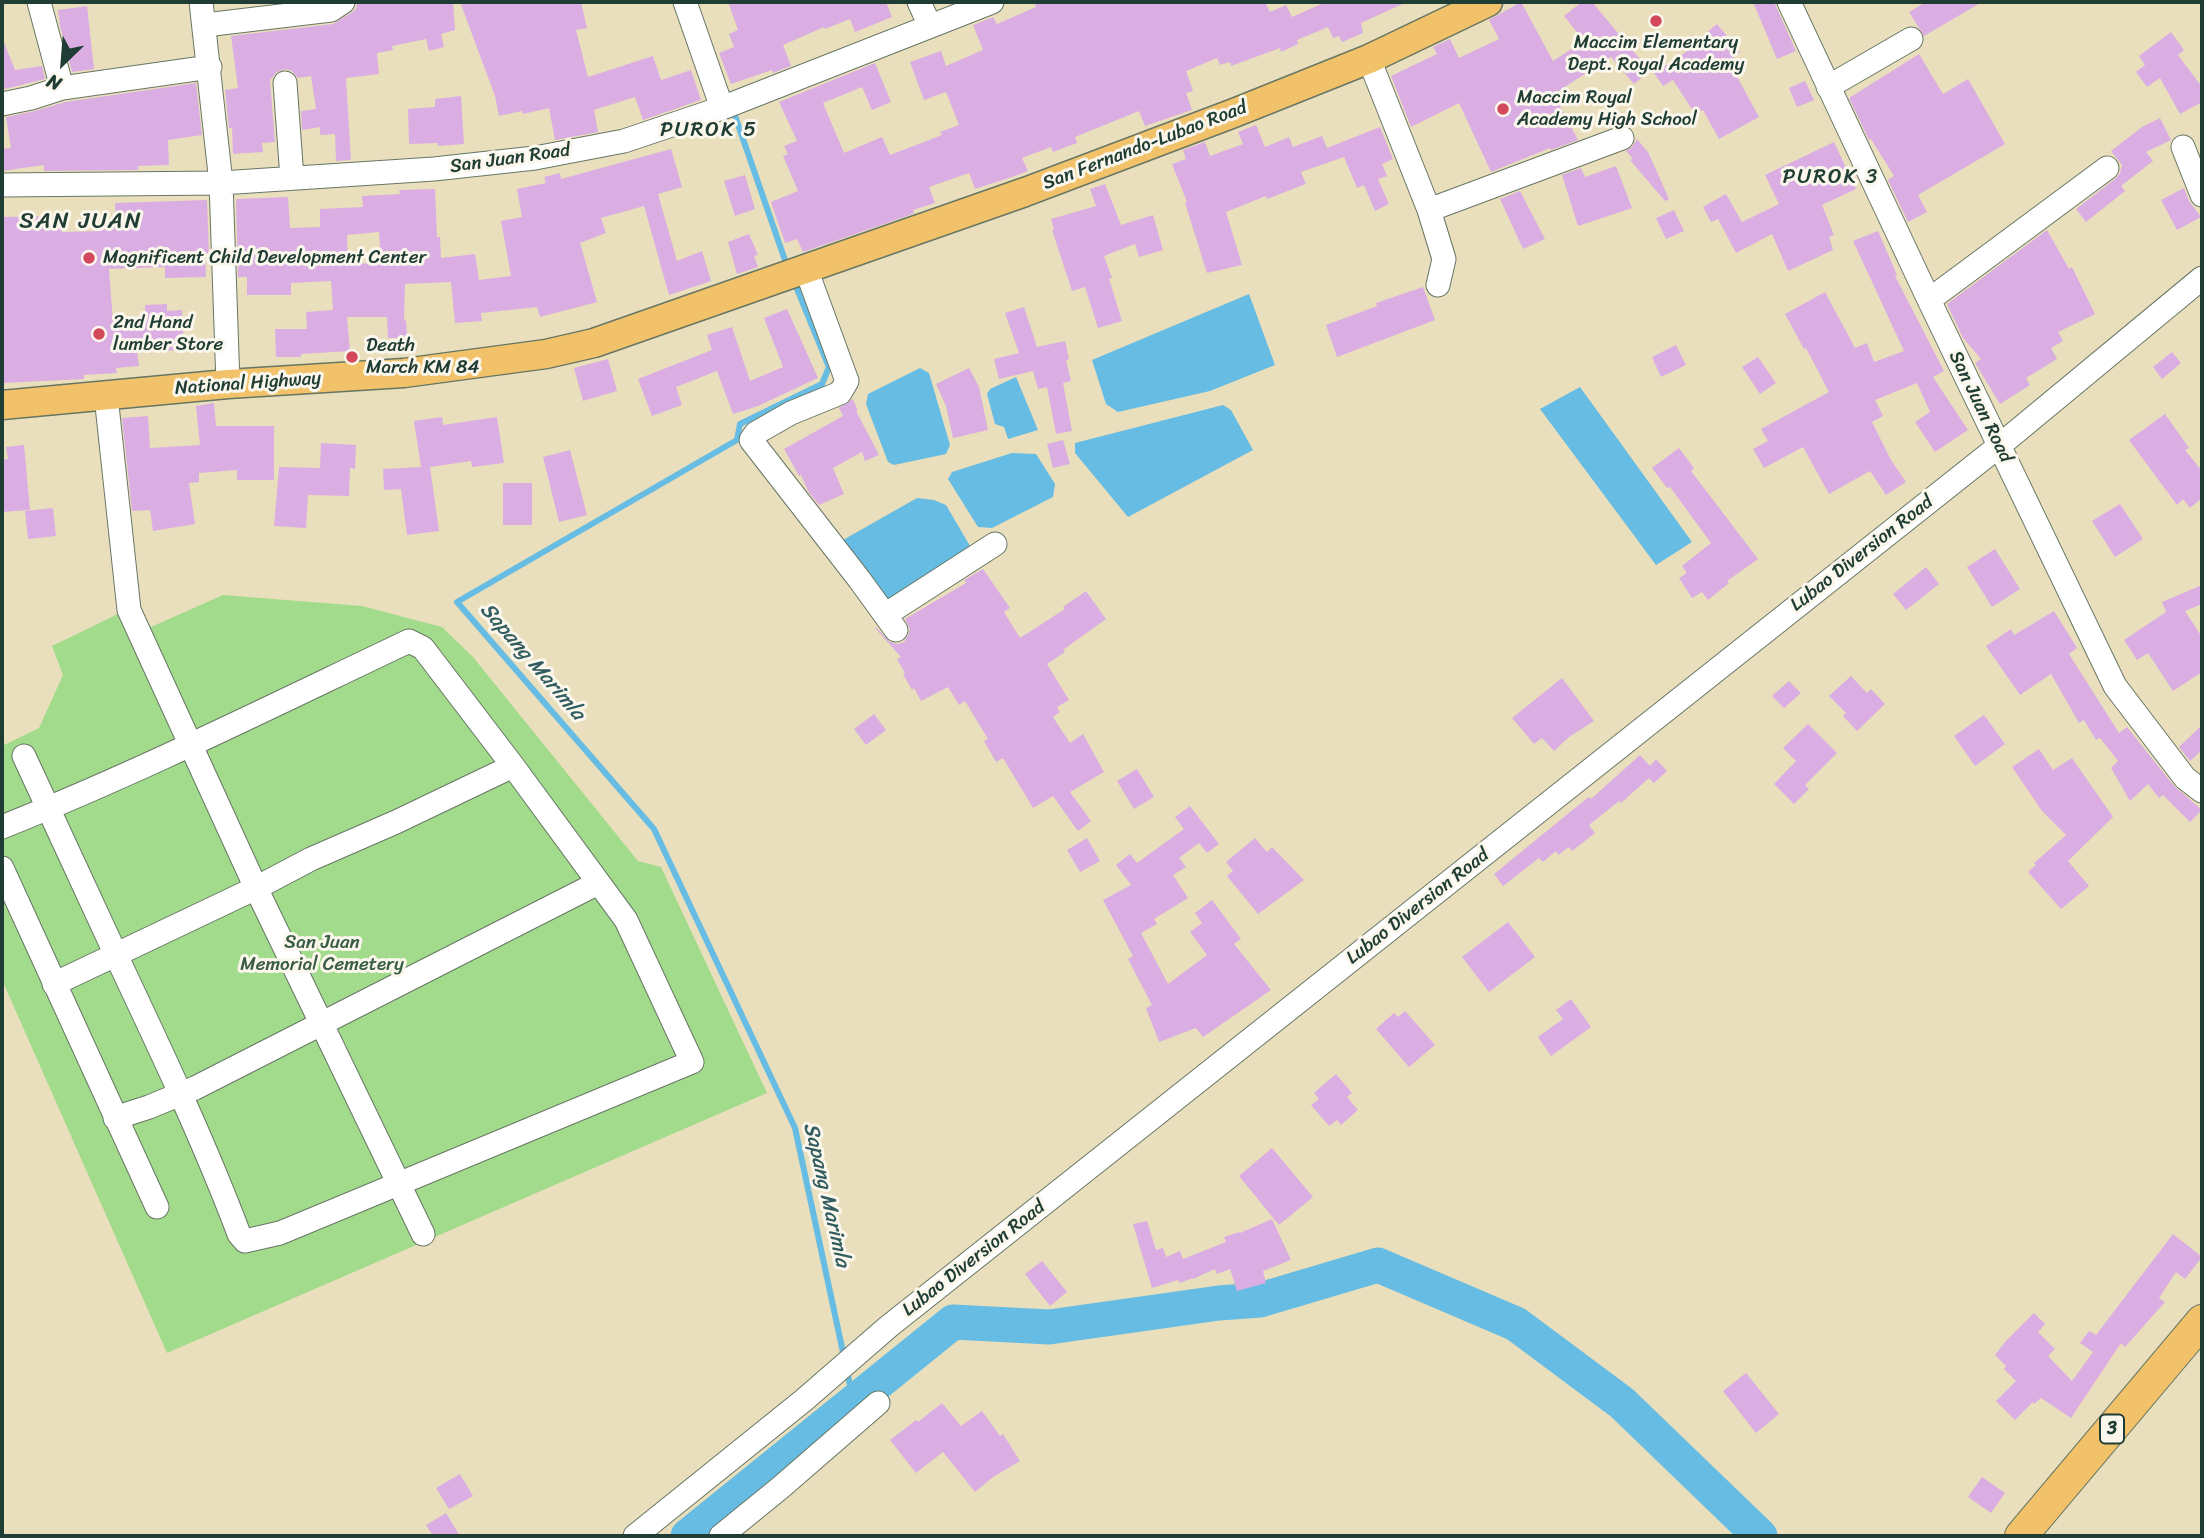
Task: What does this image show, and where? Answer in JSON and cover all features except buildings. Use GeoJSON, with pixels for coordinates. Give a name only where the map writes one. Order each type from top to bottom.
{"type":"FeatureCollection","features":[{"type":"Feature","properties":{"kind":"highway","name":"3"},"geometry":{"type":"LineString","coordinates":[[2021,1536],[2202,1321]]}},
{"type":"Feature","properties":{"kind":"main road","name":"San Fernando-Lubao Road"},"geometry":{"type":"LineString","coordinates":[[792,275],[1025,192],[1221,118],[1368,58],[1488,2]]}},
{"type":"Feature","properties":{"kind":"main road","name":"National Highway"},"geometry":{"type":"LineString","coordinates":[[2,405],[228,384],[404,373],[546,354],[594,343],[792,275]]}},
{"type":"Feature","properties":{"kind":"street"},"geometry":{"type":"LineString","coordinates":[[39,2],[62,88]]}},
{"type":"Feature","properties":{"kind":"street"},"geometry":{"type":"LineString","coordinates":[[201,2],[221,183],[228,384]]}},
{"type":"Feature","properties":{"kind":"street"},"geometry":{"type":"LineString","coordinates":[[205,25],[331,10],[343,2]]}},
{"type":"Feature","properties":{"kind":"street"},"geometry":{"type":"LineString","coordinates":[[685,2],[722,108]]}},
{"type":"Feature","properties":{"kind":"street"},"geometry":{"type":"LineString","coordinates":[[919,2],[930,26]]}},
{"type":"Feature","properties":{"kind":"street","name":"San Juan Road"},"geometry":{"type":"LineString","coordinates":[[2,185],[221,183],[434,169],[535,158],[624,141],[722,108],[992,2]]}},
{"type":"Feature","properties":{"kind":"street","name":"San Juan Road"},"geometry":{"type":"LineString","coordinates":[[1789,2],[2115,686],[2185,778],[2202,791]]}},
{"type":"Feature","properties":{"kind":"street"},"geometry":{"type":"LineString","coordinates":[[1828,87],[1911,39]]}},
{"type":"Feature","properties":{"kind":"street"},"geometry":{"type":"LineString","coordinates":[[1368,58],[1429,210],[1444,259],[1438,285]]}},
{"type":"Feature","properties":{"kind":"street"},"geometry":{"type":"LineString","coordinates":[[2,104],[62,88],[210,67]]}},
{"type":"Feature","properties":{"kind":"street"},"geometry":{"type":"LineString","coordinates":[[285,83],[292,178]]}},
{"type":"Feature","properties":{"kind":"street"},"geometry":{"type":"LineString","coordinates":[[1429,210],[1622,138]]}},
{"type":"Feature","properties":{"kind":"street"},"geometry":{"type":"LineString","coordinates":[[2183,147],[2202,195]]}},
{"type":"Feature","properties":{"kind":"street"},"geometry":{"type":"LineString","coordinates":[[1929,300],[2107,168]]}},
{"type":"Feature","properties":{"kind":"street"},"geometry":{"type":"LineString","coordinates":[[792,275],[848,381],[840,393],[815,411],[756,433],[751,440],[890,622],[995,544]]}},
{"type":"Feature","properties":{"kind":"street","name":"Lubao Diversion Road"},"geometry":{"type":"LineString","coordinates":[[635,1536],[804,1400],[888,1327],[1999,446],[2202,278]]}},
{"type":"Feature","properties":{"kind":"street"},"geometry":{"type":"LineString","coordinates":[[106,396],[130,610],[256,888],[423,1234]]}},
{"type":"Feature","properties":{"kind":"street"},"geometry":{"type":"LineString","coordinates":[[2,827],[48,809],[409,641],[423,648],[625,920],[692,1062],[280,1233],[245,1241],[239,1234],[181,1095],[48,809],[24,756]]}},
{"type":"Feature","properties":{"kind":"street"},"geometry":{"type":"LineString","coordinates":[[54,984],[256,888],[310,859],[396,822],[513,766]]}},
{"type":"Feature","properties":{"kind":"street"},"geometry":{"type":"LineString","coordinates":[[2,868],[157,1207]]}},
{"type":"Feature","properties":{"kind":"street"},"geometry":{"type":"LineString","coordinates":[[115,1118],[181,1095],[598,883]]}},
{"type":"Feature","properties":{"kind":"street"},"geometry":{"type":"LineString","coordinates":[[721,1536],[878,1403]]}},
{"type":"Feature","properties":{"kind":"green space","name":"San Juan Memorial Cemetery"},"geometry":{"type":"Polygon","coordinates":[[[223,595],[362,606],[442,627],[473,657],[638,861],[661,867],[767,1093],[167,1353],[2,980],[2,746],[39,728],[63,675],[52,646],[122,612],[135,611],[151,627],[223,595]]]}},
{"type":"Feature","properties":{"kind":"water"},"geometry":{"type":"Polygon","coordinates":[[[1249,294],[1275,365],[1210,391],[1118,412],[1106,404],[1092,360],[1249,294]]]}},
{"type":"Feature","properties":{"kind":"water"},"geometry":{"type":"Polygon","coordinates":[[[920,368],[929,373],[950,445],[946,454],[894,465],[888,462],[866,404],[868,394],[920,368]]]}},
{"type":"Feature","properties":{"kind":"water"},"geometry":{"type":"Polygon","coordinates":[[[1016,377],[1038,430],[1008,439],[1004,427],[995,424],[987,394],[990,389],[1016,377]]]}},
{"type":"Feature","properties":{"kind":"water"},"geometry":{"type":"Polygon","coordinates":[[[1580,387],[1692,542],[1656,565],[1540,409],[1580,387]]]}},
{"type":"Feature","properties":{"kind":"water"},"geometry":{"type":"Polygon","coordinates":[[[1223,405],[1231,410],[1253,450],[1128,517],[1075,453],[1075,443],[1223,405]]]}},
{"type":"Feature","properties":{"kind":"water"},"geometry":{"type":"Polygon","coordinates":[[[1012,453],[1036,454],[1055,484],[1053,497],[992,528],[978,527],[948,479],[952,472],[1012,453]]]}},
{"type":"Feature","properties":{"kind":"water"},"geometry":{"type":"Polygon","coordinates":[[[917,498],[946,505],[970,546],[967,553],[892,601],[886,600],[843,540],[917,498]]]}},
{"type":"Feature","properties":{"kind":"waterway","name":"Sapang Marimla"},"geometry":{"type":"LineString","coordinates":[[733,110],[787,266]]}},
{"type":"Feature","properties":{"kind":"waterway","name":"Sapang Marimla"},"geometry":{"type":"LineString","coordinates":[[793,279],[829,367],[822,384],[740,424],[737,440],[457,602],[654,829],[795,1128],[844,1357]]}},
{"type":"Feature","properties":{"kind":"waterway"},"geometry":{"type":"LineString","coordinates":[[688,1536],[953,1322],[1049,1327],[1219,1303],[1260,1300],[1378,1265],[1516,1324],[1622,1403],[1760,1536]]}},
{"type":"Feature","properties":{"kind":"waterway","name":"Sapang Marimla"},"geometry":{"type":"LineString","coordinates":[[847,1371],[854,1404]]}},
{"type":"Feature","properties":{"kind":"place","name":"Maccim Elementary Dept. Royal Academy"},"geometry":{"type":"Point","coordinates":[1656,21]}},
{"type":"Feature","properties":{"kind":"place","name":"Maccim Royal Academy High School"},"geometry":{"type":"Point","coordinates":[1503,109]}},
{"type":"Feature","properties":{"kind":"place","name":"Magnificent Child Development Center"},"geometry":{"type":"Point","coordinates":[89,258]}},
{"type":"Feature","properties":{"kind":"place","name":"2nd Hand lumber Store"},"geometry":{"type":"Point","coordinates":[99,334]}},
{"type":"Feature","properties":{"kind":"place","name":"Death March KM 84"},"geometry":{"type":"Point","coordinates":[352,357]}},
{"type":"Feature","properties":{"kind":"district","name":"PUROK 5"},"geometry":{"type":"Point","coordinates":[709,131]}},
{"type":"Feature","properties":{"kind":"district","name":"PUROK 3"},"geometry":{"type":"Point","coordinates":[1831,178]}},
{"type":"Feature","properties":{"kind":"district","name":"SAN JUAN"},"geometry":{"type":"Point","coordinates":[81,222]}}]}
